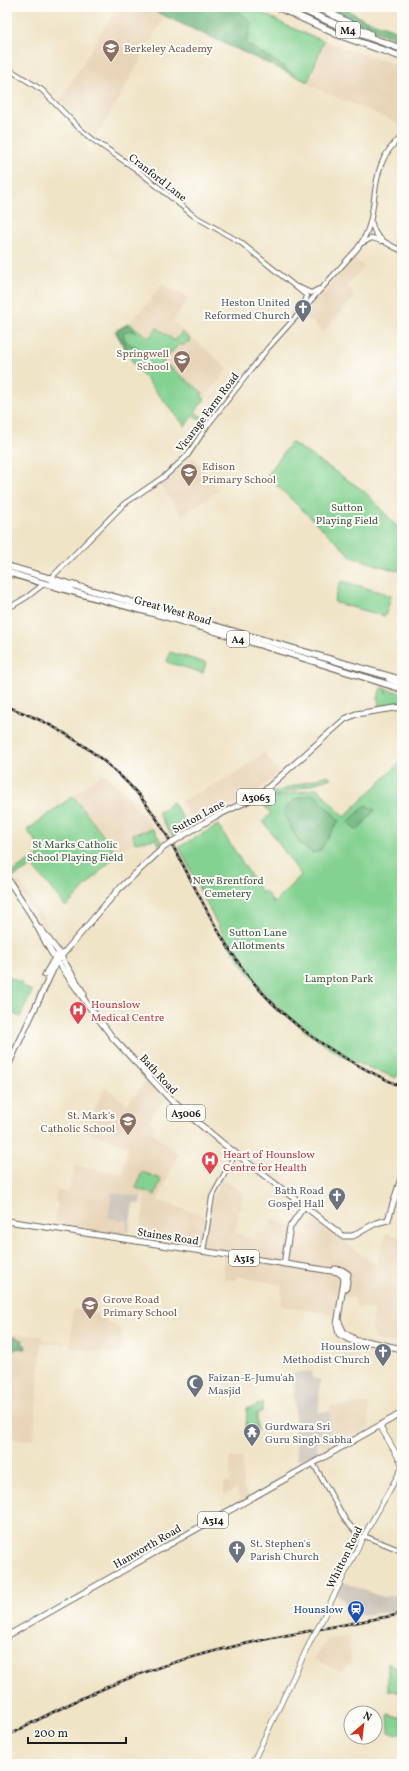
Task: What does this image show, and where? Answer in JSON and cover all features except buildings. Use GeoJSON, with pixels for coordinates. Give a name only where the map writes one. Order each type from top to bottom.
{"type":"FeatureCollection","features":[{"type":"Feature","properties":{"kind":"highway","name":"M4"},"geometry":{"type":"LineString","coordinates":[[278,7],[339,35],[402,57]]}},
{"type":"Feature","properties":{"kind":"highway","name":"M4"},"geometry":{"type":"LineString","coordinates":[[296,7],[349,30],[402,48]]}},
{"type":"Feature","properties":{"kind":"highway"},"geometry":{"type":"LineString","coordinates":[[318,7],[367,33],[402,48]]}},
{"type":"Feature","properties":{"kind":"highway","name":"Great West Road"},"geometry":{"type":"LineString","coordinates":[[7,566],[402,680]]}},
{"type":"Feature","properties":{"kind":"highway","name":"Great West Road"},"geometry":{"type":"LineString","coordinates":[[7,572],[44,584],[320,662],[402,689]]}},
{"type":"Feature","properties":{"kind":"highway","name":"A4"},"geometry":{"type":"LineString","coordinates":[[51,578],[54,583],[69,588],[73,592]]}},
{"type":"Feature","properties":{"kind":"highway","name":"A4"},"geometry":{"type":"LineString","coordinates":[[384,676],[402,684]]}},
{"type":"Feature","properties":{"kind":"main road","name":"Sutton Lane"},"geometry":{"type":"LineString","coordinates":[[58,957],[118,890],[164,847],[214,817],[264,792],[345,719],[356,714],[402,707]]}},
{"type":"Feature","properties":{"kind":"main road","name":"Bath Road"},"geometry":{"type":"LineString","coordinates":[[7,878],[99,1019]]}},
{"type":"Feature","properties":{"kind":"main road","name":"Bath Road"},"geometry":{"type":"LineString","coordinates":[[32,917],[82,996],[99,1019],[133,1060],[170,1100],[332,1228],[346,1237],[353,1236],[376,1223],[388,1220],[402,1175]]}},
{"type":"Feature","properties":{"kind":"main road","name":"A3063"},"geometry":{"type":"LineString","coordinates":[[7,1068],[58,957]]}},
{"type":"Feature","properties":{"kind":"main road"},"geometry":{"type":"LineString","coordinates":[[284,1264],[290,1227],[304,1206]]}},
{"type":"Feature","properties":{"kind":"main road","name":"Staines Road"},"geometry":{"type":"LineString","coordinates":[[7,1221],[284,1264],[326,1270],[340,1269],[348,1274],[337,1329],[343,1338],[402,1349]]}},
{"type":"Feature","properties":{"kind":"main road","name":"Hanworth Road"},"geometry":{"type":"LineString","coordinates":[[7,1636],[402,1413]]}},
{"type":"Feature","properties":{"kind":"main road"},"geometry":{"type":"LineString","coordinates":[[380,1426],[402,1465]]}},
{"type":"Feature","properties":{"kind":"main road","name":"Whitton Road"},"geometry":{"type":"LineString","coordinates":[[252,1764],[312,1638],[402,1465]]}},
{"type":"Feature","properties":{"kind":"street","name":"Cranford Lane"},"geometry":{"type":"LineString","coordinates":[[7,69],[48,95],[80,129],[140,172],[194,216],[240,242],[310,296]]}},
{"type":"Feature","properties":{"kind":"street"},"geometry":{"type":"LineString","coordinates":[[402,135],[388,150],[381,166],[371,235],[402,251]]}},
{"type":"Feature","properties":{"kind":"street","name":"Vicarage Farm Road"},"geometry":{"type":"LineString","coordinates":[[7,609],[27,597],[44,584],[124,504],[165,476],[187,456],[238,386],[303,308],[310,296],[321,288],[361,243],[371,235]]}},
{"type":"Feature","properties":{"kind":"street"},"geometry":{"type":"LineString","coordinates":[[229,1148],[232,1155],[232,1160]]}},
{"type":"Feature","properties":{"kind":"street"},"geometry":{"type":"LineString","coordinates":[[203,1252],[212,1197],[232,1160],[237,1157],[242,1158]]}},
{"type":"Feature","properties":{"kind":"street"},"geometry":{"type":"LineString","coordinates":[[313,1463],[346,1521],[363,1538],[402,1551]]}},
{"type":"Feature","properties":{"kind":"shaded area","name":"Berkeley Academy"},"geometry":{"type":"Polygon","coordinates":[[[117,7],[141,7],[164,17],[96,136],[85,128],[60,101],[117,7]]]}},
{"type":"Feature","properties":{"kind":"shaded area"},"geometry":{"type":"Polygon","coordinates":[[[326,41],[402,67],[402,125],[309,85],[326,41]]]}},
{"type":"Feature","properties":{"kind":"shaded area"},"geometry":{"type":"Polygon","coordinates":[[[354,258],[364,267],[346,286],[353,292],[351,295],[354,299],[323,332],[303,314],[354,258]]]}},
{"type":"Feature","properties":{"kind":"shaded area","name":"Springwell School"},"geometry":{"type":"Polygon","coordinates":[[[162,284],[188,298],[173,322],[228,368],[195,411],[208,421],[206,424],[193,415],[187,423],[174,413],[115,331],[129,323],[148,303],[162,284]]]}},
{"type":"Feature","properties":{"kind":"shaded area","name":"Edison Primary School"},"geometry":{"type":"Polygon","coordinates":[[[193,457],[219,490],[182,515],[160,485],[193,457]]]}},
{"type":"Feature","properties":{"kind":"shaded area"},"geometry":{"type":"Polygon","coordinates":[[[264,752],[279,770],[279,773],[259,790],[244,799],[218,810],[196,822],[192,821],[181,801],[240,771],[264,752]]]}},
{"type":"Feature","properties":{"kind":"shaded area"},"geometry":{"type":"Polygon","coordinates":[[[103,773],[130,798],[153,829],[133,834],[135,843],[129,845],[117,854],[73,796],[103,773]]]}},
{"type":"Feature","properties":{"kind":"shaded area"},"geometry":{"type":"Polygon","coordinates":[[[19,881],[48,926],[45,928],[14,884],[19,881]]]}},
{"type":"Feature","properties":{"kind":"shaded area"},"geometry":{"type":"Polygon","coordinates":[[[147,1080],[165,1100],[149,1120],[156,1126],[152,1131],[178,1155],[158,1200],[209,1217],[214,1195],[223,1180],[243,1193],[235,1233],[242,1234],[242,1236],[255,1238],[256,1232],[265,1234],[266,1228],[270,1228],[272,1218],[292,1227],[303,1211],[375,1264],[377,1264],[386,1233],[402,1238],[402,1344],[377,1340],[373,1334],[373,1309],[356,1307],[355,1298],[339,1296],[337,1315],[281,1306],[282,1285],[237,1276],[236,1280],[224,1280],[224,1252],[139,1239],[145,1197],[112,1192],[128,1221],[125,1235],[54,1223],[58,1203],[55,1202],[57,1191],[69,1192],[75,1166],[123,1173],[128,1146],[85,1131],[105,1086],[127,1104],[147,1080]]]}},
{"type":"Feature","properties":{"kind":"shaded area"},"geometry":{"type":"Polygon","coordinates":[[[112,1192],[142,1197],[140,1204],[133,1203],[129,1231],[126,1231],[127,1221],[108,1218],[112,1192]]]}},
{"type":"Feature","properties":{"kind":"shaded area","name":"Grove Road Primary School"},"geometry":{"type":"Polygon","coordinates":[[[82,1306],[91,1310],[123,1331],[120,1354],[70,1348],[73,1310],[81,1310],[82,1306]]]}},
{"type":"Feature","properties":{"kind":"shaded area"},"geometry":{"type":"Polygon","coordinates":[[[7,1333],[42,1336],[42,1340],[64,1342],[65,1344],[42,1343],[33,1440],[7,1439],[7,1333]]]}},
{"type":"Feature","properties":{"kind":"shaded area"},"geometry":{"type":"Polygon","coordinates":[[[312,1371],[313,1379],[320,1379],[319,1412],[330,1411],[331,1442],[317,1443],[317,1454],[297,1460],[293,1373],[312,1371]]]}},
{"type":"Feature","properties":{"kind":"shaded area"},"geometry":{"type":"Polygon","coordinates":[[[369,1404],[369,1428],[322,1454],[320,1443],[331,1442],[330,1406],[369,1404]]]}},
{"type":"Feature","properties":{"kind":"shaded area"},"geometry":{"type":"Polygon","coordinates":[[[230,1458],[242,1458],[244,1486],[250,1498],[242,1504],[236,1489],[224,1494],[224,1483],[230,1482],[230,1458]]]}},
{"type":"Feature","properties":{"kind":"shaded area"},"geometry":{"type":"Polygon","coordinates":[[[342,1582],[383,1597],[402,1594],[402,1611],[359,1615],[350,1612],[344,1600],[336,1594],[342,1582]]]}},
{"type":"Feature","properties":{"kind":"shaded area"},"geometry":{"type":"Polygon","coordinates":[[[350,1636],[351,1665],[346,1666],[341,1671],[313,1659],[327,1640],[350,1636]]]}},
{"type":"Feature","properties":{"kind":"green space"},"geometry":{"type":"Polygon","coordinates":[[[145,7],[237,8],[252,24],[246,43],[283,66],[293,75],[145,7]]]}},
{"type":"Feature","properties":{"kind":"green space"},"geometry":{"type":"Polygon","coordinates":[[[233,7],[252,7],[287,26],[324,41],[308,82],[293,75],[283,66],[245,43],[237,8],[233,7]]]}},
{"type":"Feature","properties":{"kind":"green space"},"geometry":{"type":"Polygon","coordinates":[[[327,7],[342,7],[363,19],[402,32],[402,38],[385,35],[374,31],[327,7]]]}},
{"type":"Feature","properties":{"kind":"green space"},"geometry":{"type":"Polygon","coordinates":[[[129,323],[149,338],[157,328],[175,341],[182,332],[191,340],[189,343],[186,342],[183,346],[179,344],[163,362],[203,393],[201,396],[205,399],[195,412],[208,421],[206,424],[193,415],[185,426],[135,366],[115,331],[129,323]]]}},
{"type":"Feature","properties":{"kind":"green space"},"geometry":{"type":"Polygon","coordinates":[[[128,325],[135,330],[136,333],[130,330],[123,333],[127,342],[136,346],[138,349],[134,354],[130,354],[117,332],[128,325]]]}},
{"type":"Feature","properties":{"kind":"green space","name":"Sutton Playing Field"},"geometry":{"type":"Polygon","coordinates":[[[291,442],[364,491],[402,532],[402,569],[397,571],[352,557],[267,476],[291,442]]]}},
{"type":"Feature","properties":{"kind":"green space"},"geometry":{"type":"Polygon","coordinates":[[[342,581],[390,595],[391,597],[385,616],[336,603],[334,601],[342,581]]]}},
{"type":"Feature","properties":{"kind":"green space"},"geometry":{"type":"Polygon","coordinates":[[[170,652],[206,663],[203,673],[167,662],[170,652]]]}},
{"type":"Feature","properties":{"kind":"green space"},"geometry":{"type":"Polygon","coordinates":[[[381,688],[385,688],[386,694],[386,689],[402,693],[402,703],[379,707],[378,698],[381,688]]]}},
{"type":"Feature","properties":{"kind":"green space","name":"Lampton Park"},"geometry":{"type":"Polygon","coordinates":[[[402,761],[402,1055],[398,1061],[402,1062],[402,1067],[396,1078],[352,1061],[328,1047],[296,1023],[258,986],[259,984],[246,969],[214,919],[179,847],[218,825],[262,893],[265,891],[274,903],[301,875],[263,821],[271,814],[263,804],[268,799],[317,788],[344,817],[402,761]]]}},
{"type":"Feature","properties":{"kind":"green space"},"geometry":{"type":"Polygon","coordinates":[[[328,775],[331,778],[261,801],[269,794],[328,775]]]}},
{"type":"Feature","properties":{"kind":"green space"},"geometry":{"type":"Polygon","coordinates":[[[312,794],[315,795],[339,820],[320,851],[313,853],[300,844],[285,817],[284,809],[295,799],[312,794]]]}},
{"type":"Feature","properties":{"kind":"green space","name":"St Marks Catholic School Playing Field"},"geometry":{"type":"Polygon","coordinates":[[[73,796],[117,854],[66,907],[32,866],[13,877],[11,873],[44,852],[27,830],[73,796]]]}},
{"type":"Feature","properties":{"kind":"green space"},"geometry":{"type":"Polygon","coordinates":[[[173,802],[188,827],[172,836],[158,813],[173,802]]]}},
{"type":"Feature","properties":{"kind":"green space"},"geometry":{"type":"Polygon","coordinates":[[[366,805],[375,810],[359,829],[355,830],[348,822],[366,805]]]}},
{"type":"Feature","properties":{"kind":"green space"},"geometry":{"type":"Polygon","coordinates":[[[153,829],[162,843],[159,845],[155,839],[135,843],[133,834],[153,829]]]}},
{"type":"Feature","properties":{"kind":"green space"},"geometry":{"type":"Polygon","coordinates":[[[7,976],[23,984],[22,986],[32,991],[20,1017],[12,1013],[8,1021],[7,976]]]}},
{"type":"Feature","properties":{"kind":"green space"},"geometry":{"type":"Polygon","coordinates":[[[142,1172],[161,1179],[155,1195],[136,1188],[142,1172]]]}},
{"type":"Feature","properties":{"kind":"green space"},"geometry":{"type":"Polygon","coordinates":[[[14,1337],[23,1340],[22,1344],[25,1345],[26,1349],[16,1348],[15,1350],[7,1350],[7,1341],[14,1337]]]}},
{"type":"Feature","properties":{"kind":"green space"},"geometry":{"type":"Polygon","coordinates":[[[262,1402],[262,1412],[257,1413],[257,1431],[246,1431],[247,1408],[254,1407],[262,1402]]]}},
{"type":"Feature","properties":{"kind":"green space"},"geometry":{"type":"Polygon","coordinates":[[[388,1663],[402,1672],[402,1693],[388,1690],[388,1663]]]}},
{"type":"Feature","properties":{"kind":"green space"},"geometry":{"type":"Polygon","coordinates":[[[388,1714],[402,1718],[402,1735],[389,1733],[388,1714]]]}},
{"type":"Feature","properties":{"kind":"railway"},"geometry":{"type":"LineString","coordinates":[[7,707],[54,727],[76,741],[98,756],[136,792],[153,813],[166,834],[213,922],[234,957],[262,992],[279,1009],[316,1040],[358,1065],[402,1087]]}},
{"type":"Feature","properties":{"kind":"railway"},"geometry":{"type":"LineString","coordinates":[[7,1736],[91,1694],[156,1668],[234,1646],[402,1614]]}},
{"type":"Feature","properties":{"kind":"place","name":"Berkeley Academy"},"geometry":{"type":"Point","coordinates":[111,63]}},
{"type":"Feature","properties":{"kind":"place","name":"Heston United Reformed Church"},"geometry":{"type":"Point","coordinates":[303,323]}},
{"type":"Feature","properties":{"kind":"place","name":"Springwell School"},"geometry":{"type":"Point","coordinates":[182,374]}},
{"type":"Feature","properties":{"kind":"place","name":"Edison Primary School"},"geometry":{"type":"Point","coordinates":[189,487]}},
{"type":"Feature","properties":{"kind":"place","name":"Hounslow Medical Centre"},"geometry":{"type":"Point","coordinates":[78,1025]}},
{"type":"Feature","properties":{"kind":"place","name":"St. Mark's Catholic School"},"geometry":{"type":"Point","coordinates":[128,1136]}},
{"type":"Feature","properties":{"kind":"place","name":"Heart of Hounslow Centre for Health"},"geometry":{"type":"Point","coordinates":[210,1175]}},
{"type":"Feature","properties":{"kind":"place","name":"Bath Road Gospel Hall"},"geometry":{"type":"Point","coordinates":[337,1211]}},
{"type":"Feature","properties":{"kind":"place","name":"Grove Road Primary School"},"geometry":{"type":"Point","coordinates":[90,1320]}},
{"type":"Feature","properties":{"kind":"place","name":"Hounslow Methodist Church"},"geometry":{"type":"Point","coordinates":[383,1367]}},
{"type":"Feature","properties":{"kind":"place","name":"Faizan-E-Jumu'ah Masjid"},"geometry":{"type":"Point","coordinates":[195,1398]}},
{"type":"Feature","properties":{"kind":"place","name":"Gurdwara Sri Guru Singh Sabha"},"geometry":{"type":"Point","coordinates":[252,1447]}},
{"type":"Feature","properties":{"kind":"place","name":"St. Stephen's Parish Church"},"geometry":{"type":"Point","coordinates":[237,1564]}},
{"type":"Feature","properties":{"kind":"place","name":"Hounslow"},"geometry":{"type":"Point","coordinates":[356,1624]}},
{"type":"Feature","properties":{"kind":"park label","name":"New Brentford Cemetery"},"geometry":{"type":"Point","coordinates":[228,886]}},
{"type":"Feature","properties":{"kind":"park label","name":"Sutton Lane Allotments"},"geometry":{"type":"Point","coordinates":[258,938]}}]}
